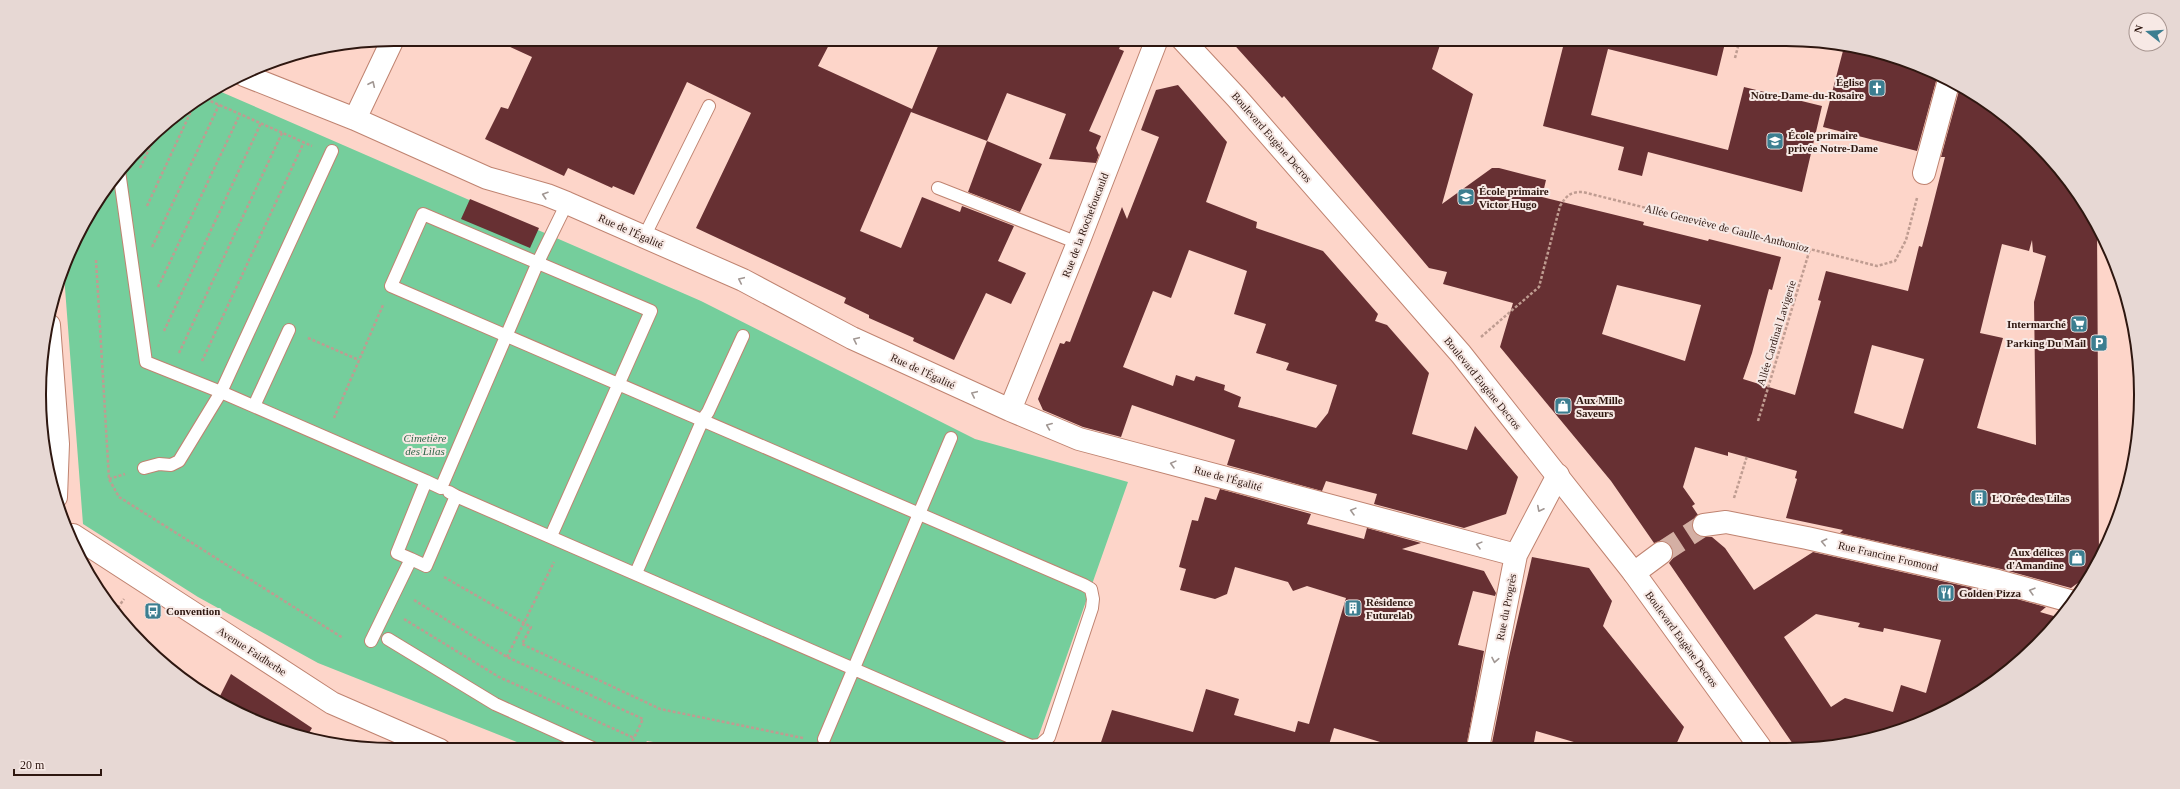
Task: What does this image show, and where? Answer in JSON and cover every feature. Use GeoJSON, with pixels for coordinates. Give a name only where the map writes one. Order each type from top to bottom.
{"type":"FeatureCollection","features":[{"type":"Feature","properties":{"kind":"street"},"geometry":{"type":"LineString","coordinates":[[355,119],[390,46]]}},
{"type":"Feature","properties":{"kind":"street","name":"Rue de la Rochefoucauld"},"geometry":{"type":"LineString","coordinates":[[1010,410],[1078,243],[1154,46]]}},
{"type":"Feature","properties":{"kind":"street","name":"Boulevard Eugène Decros"},"geometry":{"type":"LineString","coordinates":[[1189,46],[1238,98],[1461,354],[1634,573],[1757,743]]}},
{"type":"Feature","properties":{"kind":"street","name":"Rue de l'Égalité"},"geometry":{"type":"LineString","coordinates":[[250,78],[355,119],[487,178],[547,195],[567,203],[743,280],[852,338],[1010,410],[1078,439],[1516,555]]}},
{"type":"Feature","properties":{"kind":"street"},"geometry":{"type":"LineString","coordinates":[[1924,173],[1947,86]]}},
{"type":"Feature","properties":{"kind":"street"},"geometry":{"type":"LineString","coordinates":[[50,342],[58,444],[58,485]]}},
{"type":"Feature","properties":{"kind":"street","name":"Rue du Progrès"},"geometry":{"type":"LineString","coordinates":[[1479,743],[1516,555],[1558,475]]}},
{"type":"Feature","properties":{"kind":"street","name":"Rue Francine Fromond"},"geometry":{"type":"LineString","coordinates":[[1704,525],[1726,522],[1998,581],[2067,600]]}},
{"type":"Feature","properties":{"kind":"street","name":"Avenue Faidherbe"},"geometry":{"type":"LineString","coordinates":[[77,538],[332,703],[424,743]]}},
{"type":"Feature","properties":{"kind":"street"},"geometry":{"type":"LineString","coordinates":[[1634,573],[1661,553]]}},
{"type":"Feature","properties":{"kind":"lane"},"geometry":{"type":"LineString","coordinates":[[644,237],[709,106]]}},
{"type":"Feature","properties":{"kind":"lane"},"geometry":{"type":"LineString","coordinates":[[144,468],[159,464],[171,465],[179,461],[220,392],[331,153]]}},
{"type":"Feature","properties":{"kind":"lane"},"geometry":{"type":"LineString","coordinates":[[120,179],[146,362],[254,406],[426,481],[456,496],[1025,743]]}},
{"type":"Feature","properties":{"kind":"lane"},"geometry":{"type":"LineString","coordinates":[[938,188],[1078,243]]}},
{"type":"Feature","properties":{"kind":"lane"},"geometry":{"type":"LineString","coordinates":[[441,488],[538,262],[567,203]]}},
{"type":"Feature","properties":{"kind":"lane"},"geometry":{"type":"LineString","coordinates":[[551,536],[618,384],[651,311],[423,214],[391,286],[618,384],[703,419],[920,513],[1091,590],[1093,598],[1092,608],[1049,737],[1041,743]]}},
{"type":"Feature","properties":{"kind":"lane"},"geometry":{"type":"LineString","coordinates":[[254,406],[289,330]]}},
{"type":"Feature","properties":{"kind":"lane"},"geometry":{"type":"LineString","coordinates":[[636,573],[703,419],[708,412],[743,336]]}},
{"type":"Feature","properties":{"kind":"lane"},"geometry":{"type":"LineString","coordinates":[[824,739],[951,438]]}},
{"type":"Feature","properties":{"kind":"lane"},"geometry":{"type":"LineString","coordinates":[[426,481],[397,553],[426,566],[456,496]]}},
{"type":"Feature","properties":{"kind":"lane"},"geometry":{"type":"LineString","coordinates":[[371,641],[411,559]]}},
{"type":"Feature","properties":{"kind":"lane"},"geometry":{"type":"LineString","coordinates":[[388,639],[495,704],[581,743]]}},
{"type":"Feature","properties":{"kind":"path"},"geometry":{"type":"LineString","coordinates":[[1735,58],[1738,46]]}},
{"type":"Feature","properties":{"kind":"path"},"geometry":{"type":"LineString","coordinates":[[209,100],[331,153]]}},
{"type":"Feature","properties":{"kind":"path"},"geometry":{"type":"LineString","coordinates":[[151,249],[219,105]]}},
{"type":"Feature","properties":{"kind":"path"},"geometry":{"type":"LineString","coordinates":[[146,208],[191,112]]}},
{"type":"Feature","properties":{"kind":"path"},"geometry":{"type":"LineString","coordinates":[[140,325],[240,114]]}},
{"type":"Feature","properties":{"kind":"path"},"geometry":{"type":"LineString","coordinates":[[150,364],[261,123]]}},
{"type":"Feature","properties":{"kind":"path"},"geometry":{"type":"LineString","coordinates":[[171,372],[282,133]]}},
{"type":"Feature","properties":{"kind":"path"},"geometry":{"type":"LineString","coordinates":[[192,381],[304,142]]}},
{"type":"Feature","properties":{"kind":"path","name":"Allée Geneviève de Gaulle-Anthonioz"},"geometry":{"type":"LineString","coordinates":[[1461,354],[1539,287],[1560,206],[1566,196],[1572,192],[1583,192],[1877,266],[1895,261],[1906,240],[1924,173]]}},
{"type":"Feature","properties":{"kind":"path","name":"Allée Cardinal Lavigerie"},"geometry":{"type":"LineString","coordinates":[[1758,421],[1810,249]]}},
{"type":"Feature","properties":{"kind":"path"},"geometry":{"type":"LineString","coordinates":[[326,438],[391,286]]}},
{"type":"Feature","properties":{"kind":"path"},"geometry":{"type":"LineString","coordinates":[[289,330],[359,360]]}},
{"type":"Feature","properties":{"kind":"path"},"geometry":{"type":"LineString","coordinates":[[1726,522],[1747,456]]}},
{"type":"Feature","properties":{"kind":"path"},"geometry":{"type":"LineString","coordinates":[[508,657],[564,542]]}},
{"type":"Feature","properties":{"kind":"path"},"geometry":{"type":"LineString","coordinates":[[426,566],[531,628],[522,644],[660,709],[797,738],[824,739]]}},
{"type":"Feature","properties":{"kind":"path"},"geometry":{"type":"LineString","coordinates":[[396,589],[508,657],[643,719],[634,738],[630,743]]}},
{"type":"Feature","properties":{"kind":"path"},"geometry":{"type":"LineString","coordinates":[[118,607],[124,598]]}},
{"type":"Feature","properties":{"kind":"path"},"geometry":{"type":"LineString","coordinates":[[387,609],[499,677],[634,738]]}},
{"type":"Feature","properties":{"kind":"green space","name":"Cimetière des Lilas"},"geometry":{"type":"Polygon","coordinates":[[[222,92],[701,301],[975,439],[1128,482],[1036,743],[659,743],[647,741],[646,743],[519,743],[318,663],[198,597],[83,524],[64,281],[82,240],[93,220],[118,182],[132,165],[165,132],[182,118],[222,92]]]}},
{"type":"Feature","properties":{"kind":"building"},"geometry":{"type":"Polygon","coordinates":[[[508,46],[828,46],[818,66],[912,109],[938,46],[1120,46],[1119,49],[1124,51],[1089,131],[1101,136],[1096,148],[1099,155],[1096,163],[1049,159],[1066,114],[1007,93],[987,141],[911,112],[860,231],[901,248],[922,197],[960,212],[962,206],[1014,226],[998,261],[1026,273],[1011,304],[986,293],[954,360],[913,341],[914,338],[869,318],[869,315],[844,303],[846,298],[696,228],[751,113],[687,82],[634,195],[613,186],[612,188],[568,168],[564,176],[485,139],[501,107],[508,109],[532,57],[508,46]]]}},
{"type":"Feature","properties":{"kind":"building"},"geometry":{"type":"Polygon","coordinates":[[[1235,46],[1440,46],[1432,69],[1473,94],[1442,204],[1492,168],[1499,168],[1546,180],[1542,197],[1644,222],[1643,225],[1708,241],[1709,239],[1781,257],[1772,290],[1769,289],[1752,353],[1743,379],[1795,395],[1821,301],[1818,300],[1826,271],[1908,291],[1919,246],[1922,247],[1945,157],[1941,157],[1959,92],[1960,93],[1998,118],[2032,148],[2062,182],[2097,238],[2099,547],[2087,569],[2078,583],[2071,588],[2001,569],[1840,533],[1843,530],[1786,518],[1797,479],[1795,478],[1797,471],[1728,452],[1728,456],[1695,447],[1683,487],[1695,504],[1692,506],[1698,515],[1693,520],[1692,527],[1699,536],[1712,537],[1725,548],[1754,590],[1813,552],[1995,593],[2046,607],[2040,612],[2054,616],[2032,641],[1998,671],[1960,696],[1940,707],[1898,725],[1876,731],[1831,740],[1792,743],[1669,563],[1673,558],[1671,546],[1666,541],[1654,543],[1611,481],[1500,347],[1513,303],[1443,284],[1447,272],[1429,268],[1284,96],[1282,98],[1235,46]],[[2032,240],[2029,251],[2002,244],[1980,333],[2003,338],[1977,428],[2036,445],[2034,302],[2046,256],[2033,252],[2032,240]],[[1617,285],[1602,334],[1685,361],[1701,305],[1617,285]],[[1872,345],[1854,413],[1903,429],[1924,359],[1872,345]],[[1816,614],[1784,637],[1831,707],[1845,698],[1893,712],[1901,685],[1926,693],[1941,640],[1884,628],[1883,632],[1858,627],[1860,623],[1816,614]]]}},
{"type":"Feature","properties":{"kind":"building"},"geometry":{"type":"Polygon","coordinates":[[[1563,46],[1724,46],[1717,76],[1608,49],[1591,115],[1728,150],[1744,87],[1822,106],[1802,192],[1648,152],[1642,176],[1618,170],[1624,147],[1543,126],[1563,46]]]}},
{"type":"Feature","properties":{"kind":"building","name":"Église Notre-Dame-du-Rosaire"},"geometry":{"type":"Polygon","coordinates":[[[1843,51],[1898,64],[1936,80],[1917,151],[1823,127],[1843,51]]]}},
{"type":"Feature","properties":{"kind":"building"},"geometry":{"type":"Polygon","coordinates":[[[1178,85],[1227,142],[1206,202],[1257,222],[1256,228],[1323,251],[1378,314],[1375,321],[1387,325],[1429,373],[1412,434],[1467,450],[1475,426],[1518,477],[1506,514],[1464,528],[1374,504],[1377,494],[1326,481],[1322,491],[1227,465],[1235,440],[1132,405],[1121,437],[1083,427],[1043,410],[1038,399],[1060,343],[1064,344],[1066,341],[1070,342],[1122,207],[1127,219],[1159,137],[1141,130],[1156,90],[1178,85]],[[1189,250],[1171,298],[1153,291],[1123,367],[1173,386],[1176,375],[1194,381],[1196,376],[1225,385],[1224,390],[1241,397],[1238,407],[1316,428],[1328,413],[1337,385],[1286,370],[1289,363],[1256,353],[1266,324],[1234,314],[1247,271],[1189,250]]]}},
{"type":"Feature","properties":{"kind":"building"},"geometry":{"type":"Polygon","coordinates":[[[987,141],[1042,164],[1020,212],[968,192],[987,141]]]}},
{"type":"Feature","properties":{"kind":"building"},"geometry":{"type":"Polygon","coordinates":[[[470,199],[539,228],[530,248],[461,219],[470,199]]]}},
{"type":"Feature","properties":{"kind":"building"},"geometry":{"type":"Polygon","coordinates":[[[1220,489],[1311,514],[1307,524],[1364,539],[1367,528],[1421,543],[1402,549],[1484,571],[1496,593],[1495,596],[1473,591],[1458,645],[1484,651],[1467,743],[1384,743],[1334,728],[1330,743],[1101,743],[1112,710],[1193,732],[1206,689],[1239,699],[1234,715],[1295,732],[1298,721],[1309,724],[1346,598],[1307,586],[1293,591],[1288,582],[1235,567],[1227,594],[1215,599],[1180,590],[1186,569],[1179,567],[1192,520],[1198,521],[1205,497],[1216,500],[1220,489]]]}},
{"type":"Feature","properties":{"kind":"building"},"geometry":{"type":"Polygon","coordinates":[[[1532,557],[1589,568],[1612,601],[1603,626],[1684,727],[1677,743],[1577,743],[1536,731],[1534,743],[1492,743],[1509,657],[1532,557]]]}},
{"type":"Feature","properties":{"kind":"building"},"geometry":{"type":"Polygon","coordinates":[[[231,674],[312,728],[309,732],[282,725],[240,707],[220,696],[231,674]]]}},
{"type":"Feature","properties":{"kind":"tunnel"},"geometry":{"type":"LineString","coordinates":[[1661,553],[1704,525]]}},
{"type":"Feature","properties":{"kind":"place","name":"Église Notre-Dame-du-Rosaire"},"geometry":{"type":"Point","coordinates":[1877,88]}},
{"type":"Feature","properties":{"kind":"place","name":"École primaire privée Notre-Dame"},"geometry":{"type":"Point","coordinates":[1775,141]}},
{"type":"Feature","properties":{"kind":"place","name":"École primaire Victor Hugo"},"geometry":{"type":"Point","coordinates":[1466,197]}},
{"type":"Feature","properties":{"kind":"place","name":"Intermarché"},"geometry":{"type":"Point","coordinates":[2079,324]}},
{"type":"Feature","properties":{"kind":"place","name":"Parking Du Mail"},"geometry":{"type":"Point","coordinates":[2099,343]}},
{"type":"Feature","properties":{"kind":"place","name":"Aux Mille Saveurs"},"geometry":{"type":"Point","coordinates":[1563,406]}},
{"type":"Feature","properties":{"kind":"place","name":"L'Orée des Lilas"},"geometry":{"type":"Point","coordinates":[1979,498]}},
{"type":"Feature","properties":{"kind":"place","name":"Aux délices d'Amandine"},"geometry":{"type":"Point","coordinates":[2077,558]}},
{"type":"Feature","properties":{"kind":"place","name":"Golden Pizza"},"geometry":{"type":"Point","coordinates":[1946,593]}},
{"type":"Feature","properties":{"kind":"place","name":"Résidence Futurelab"},"geometry":{"type":"Point","coordinates":[1353,608]}},
{"type":"Feature","properties":{"kind":"place","name":"Convention"},"geometry":{"type":"Point","coordinates":[153,611]}}]}
